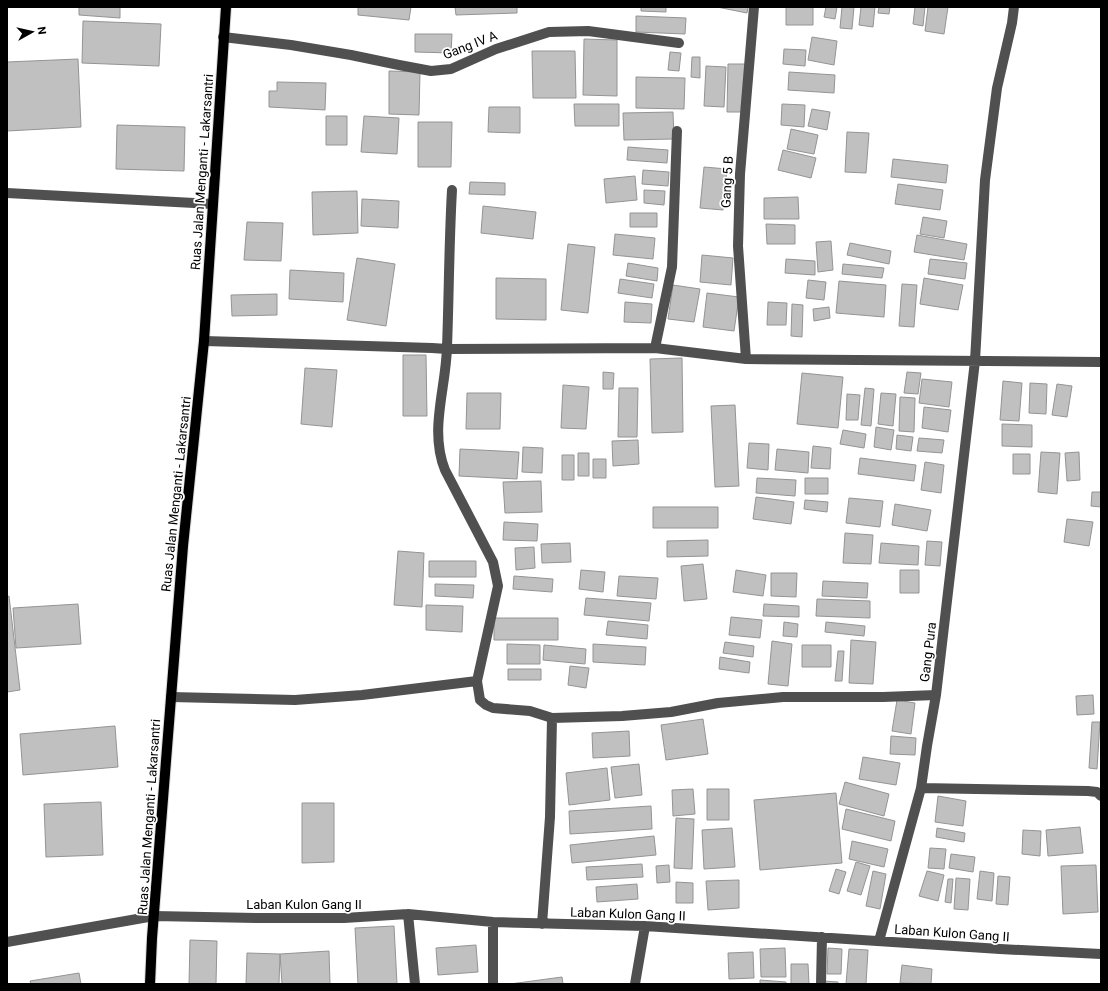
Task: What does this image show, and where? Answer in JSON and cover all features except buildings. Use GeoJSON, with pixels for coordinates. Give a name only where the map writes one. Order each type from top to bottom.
{"type":"FeatureCollection","features":[{"type":"Feature","properties":{"kind":"main road","name":"Ruas Jalan Menganti - Lakarsantri"},"geometry":{"type":"LineString","coordinates":[[150,984],[183,546],[204,342],[226,7]]}},
{"type":"Feature","properties":{"kind":"street","name":"Gang 5 B"},"geometry":{"type":"LineString","coordinates":[[746,359],[738,232],[740,174],[754,7]]}},
{"type":"Feature","properties":{"kind":"street","name":"Gang Pura"},"geometry":{"type":"LineString","coordinates":[[879,941],[921,788],[936,695],[975,361],[986,180],[997,88],[1014,7]]}},
{"type":"Feature","properties":{"kind":"street","name":"Gang IV A"},"geometry":{"type":"LineString","coordinates":[[223,37],[298,46],[431,70],[451,69],[496,49],[550,32],[588,31],[679,43]]}},
{"type":"Feature","properties":{"kind":"street"},"geometry":{"type":"LineString","coordinates":[[655,348],[672,267],[677,131]]}},
{"type":"Feature","properties":{"kind":"street"},"geometry":{"type":"LineString","coordinates":[[452,190],[447,349],[437,433],[441,461],[453,488],[493,562],[498,586],[477,681],[480,700],[493,708],[530,710],[552,718],[622,716],[671,712],[718,703],[784,697],[883,697],[936,695]]}},
{"type":"Feature","properties":{"kind":"street"},"geometry":{"type":"LineString","coordinates":[[7,193],[212,204]]}},
{"type":"Feature","properties":{"kind":"street"},"geometry":{"type":"LineString","coordinates":[[204,342],[447,349],[655,348],[746,359],[1101,362]]}},
{"type":"Feature","properties":{"kind":"street"},"geometry":{"type":"LineString","coordinates":[[171,697],[295,700],[362,695],[477,681]]}},
{"type":"Feature","properties":{"kind":"street"},"geometry":{"type":"LineString","coordinates":[[542,924],[550,818],[552,718]]}},
{"type":"Feature","properties":{"kind":"street"},"geometry":{"type":"LineString","coordinates":[[921,788],[1088,791],[1097,792],[1101,796]]}},
{"type":"Feature","properties":{"kind":"street"},"geometry":{"type":"LineString","coordinates":[[408,914],[414,984]]}},
{"type":"Feature","properties":{"kind":"street","name":"Laban Kulon Gang II"},"geometry":{"type":"LineString","coordinates":[[7,942],[154,916],[344,918],[408,914],[493,922],[644,926],[1101,954]]}},
{"type":"Feature","properties":{"kind":"street"},"geometry":{"type":"LineString","coordinates":[[493,922],[493,984]]}},
{"type":"Feature","properties":{"kind":"street"},"geometry":{"type":"LineString","coordinates":[[635,984],[644,926]]}},
{"type":"Feature","properties":{"kind":"street"},"geometry":{"type":"LineString","coordinates":[[821,984],[822,937]]}}]}
